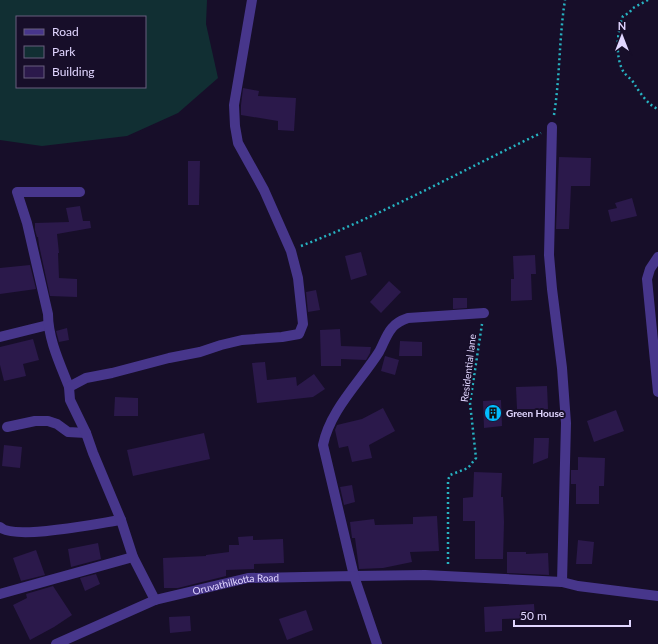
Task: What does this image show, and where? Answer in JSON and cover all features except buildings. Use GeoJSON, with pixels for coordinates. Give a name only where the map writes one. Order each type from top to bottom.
{"type":"FeatureCollection","features":[{"type":"Feature","properties":{"kind":"street"},"geometry":{"type":"LineString","coordinates":[[69,387],[86,378],[200,352],[220,345],[242,340],[282,337],[299,334],[303,324],[298,278],[290,251],[264,190],[238,143],[234,126],[234,105],[243,45],[247,36],[252,0]]}},
{"type":"Feature","properties":{"kind":"street"},"geometry":{"type":"LineString","coordinates":[[552,127],[549,256],[562,368],[566,423],[562,582]]}},
{"type":"Feature","properties":{"kind":"street"},"geometry":{"type":"LineString","coordinates":[[80,192],[17,192],[27,223],[41,283],[48,314],[48,325],[59,362],[69,387],[70,400],[86,433],[121,520],[133,557],[155,600]]}},
{"type":"Feature","properties":{"kind":"street"},"geometry":{"type":"LineString","coordinates":[[658,257],[650,269],[647,279],[658,392]]}},
{"type":"Feature","properties":{"kind":"street"},"geometry":{"type":"LineString","coordinates":[[378,644],[354,576],[323,445],[325,432],[344,401],[379,353],[392,328],[401,321],[408,318],[484,313]]}},
{"type":"Feature","properties":{"kind":"street"},"geometry":{"type":"LineString","coordinates":[[0,337],[48,325]]}},
{"type":"Feature","properties":{"kind":"street"},"geometry":{"type":"LineString","coordinates":[[7,427],[36,421],[48,421],[57,424],[68,432],[86,433]]}},
{"type":"Feature","properties":{"kind":"street"},"geometry":{"type":"LineString","coordinates":[[0,528],[3,531],[27,533],[121,520]]}},
{"type":"Feature","properties":{"kind":"street"},"geometry":{"type":"LineString","coordinates":[[0,594],[133,557]]}},
{"type":"Feature","properties":{"kind":"street","name":"Oruvathilkotta Road"},"geometry":{"type":"LineString","coordinates":[[56,644],[155,600],[248,578],[448,576],[562,582],[578,586],[658,596]]}},
{"type":"Feature","properties":{"kind":"path"},"geometry":{"type":"LineString","coordinates":[[290,251],[418,194],[552,127],[558,76],[561,26],[565,0]]}},
{"type":"Feature","properties":{"kind":"path"},"geometry":{"type":"LineString","coordinates":[[648,0],[633,8],[630,13],[623,16],[617,34],[619,62],[624,72],[632,80],[640,94],[653,107],[658,109]]}},
{"type":"Feature","properties":{"kind":"path","name":"Residential lane"},"geometry":{"type":"LineString","coordinates":[[448,576],[448,480],[450,475],[468,468],[476,458],[470,403],[484,313]]}},
{"type":"Feature","properties":{"kind":"green space"},"geometry":{"type":"Polygon","coordinates":[[[0,0],[207,0],[206,24],[218,78],[178,113],[127,136],[42,146],[0,140],[0,0]]]}},
{"type":"Feature","properties":{"kind":"place","name":"Green House"},"geometry":{"type":"Point","coordinates":[493,413]}}]}
